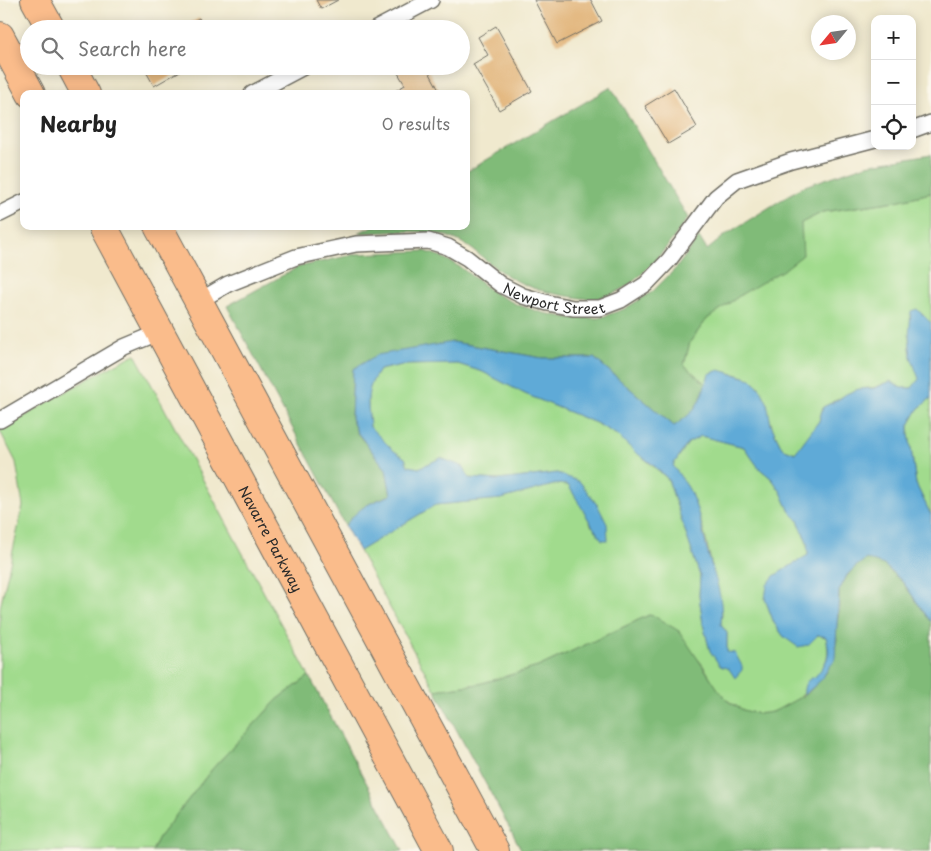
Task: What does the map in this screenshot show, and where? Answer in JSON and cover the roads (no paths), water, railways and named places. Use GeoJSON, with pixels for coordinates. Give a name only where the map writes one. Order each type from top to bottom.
{"type":"FeatureCollection","features":[{"type":"Feature","properties":{"kind":"highway"},"geometry":{"type":"LineString","coordinates":[[35,0],[46,20]]}},
{"type":"Feature","properties":{"kind":"highway"},"geometry":{"type":"LineString","coordinates":[[0,36],[20,73]]}},
{"type":"Feature","properties":{"kind":"highway"},"geometry":{"type":"LineString","coordinates":[[21,75],[29,90]]}},
{"type":"Feature","properties":{"kind":"highway"},"geometry":{"type":"LineString","coordinates":[[76,75],[84,90]]}},
{"type":"Feature","properties":{"kind":"highway","name":"Navarre Parkway"},"geometry":{"type":"LineString","coordinates":[[105,230],[439,851]]}},
{"type":"Feature","properties":{"kind":"highway"},"geometry":{"type":"LineString","coordinates":[[160,230],[495,851]]}},
{"type":"Feature","properties":{"kind":"street"},"geometry":{"type":"LineString","coordinates":[[393,20],[431,0]]}},
{"type":"Feature","properties":{"kind":"street"},"geometry":{"type":"LineString","coordinates":[[259,90],[287,75]]}},
{"type":"Feature","properties":{"kind":"street"},"geometry":{"type":"LineString","coordinates":[[916,129],[931,123]]}},
{"type":"Feature","properties":{"kind":"street","name":"Newport Street"},"geometry":{"type":"LineString","coordinates":[[199,301],[228,284],[296,257],[356,244],[428,241],[448,247],[467,258],[501,285],[523,296],[573,308],[600,308],[622,300],[646,284],[669,260],[716,197],[737,180],[791,161],[871,140]]}},
{"type":"Feature","properties":{"kind":"street"},"geometry":{"type":"LineString","coordinates":[[0,214],[20,204]]}},
{"type":"Feature","properties":{"kind":"street"},"geometry":{"type":"LineString","coordinates":[[0,420],[124,347],[160,332]]}},
{"type":"Feature","properties":{"kind":"water"},"geometry":{"type":"Polygon","coordinates":[[[917,309],[931,323],[931,398],[918,409],[909,425],[909,434],[916,484],[931,515],[931,622],[903,582],[884,565],[866,559],[847,575],[839,591],[835,659],[820,681],[804,695],[806,683],[809,679],[815,677],[827,659],[826,637],[818,635],[808,645],[798,647],[784,637],[774,623],[765,599],[767,585],[774,576],[808,555],[807,542],[798,520],[790,512],[781,492],[772,479],[759,468],[744,447],[701,436],[688,443],[673,465],[689,490],[699,515],[720,595],[721,625],[727,633],[727,652],[735,653],[742,666],[742,670],[735,678],[729,669],[720,666],[710,651],[703,624],[699,596],[700,576],[668,479],[617,435],[596,423],[525,394],[483,372],[458,364],[402,365],[379,370],[371,385],[368,397],[370,427],[394,451],[405,458],[408,466],[419,468],[441,458],[464,467],[469,478],[499,480],[557,473],[580,482],[598,506],[607,524],[608,540],[602,540],[568,485],[557,484],[501,499],[435,505],[359,551],[345,526],[365,506],[391,495],[386,469],[357,432],[351,418],[353,369],[377,355],[453,342],[542,358],[594,358],[674,426],[689,415],[698,404],[709,374],[719,370],[751,379],[761,390],[767,402],[771,425],[782,448],[795,453],[819,421],[823,407],[846,394],[859,389],[875,388],[891,381],[901,388],[912,388],[919,379],[911,357],[909,336],[911,311],[917,309]]]}}]}
